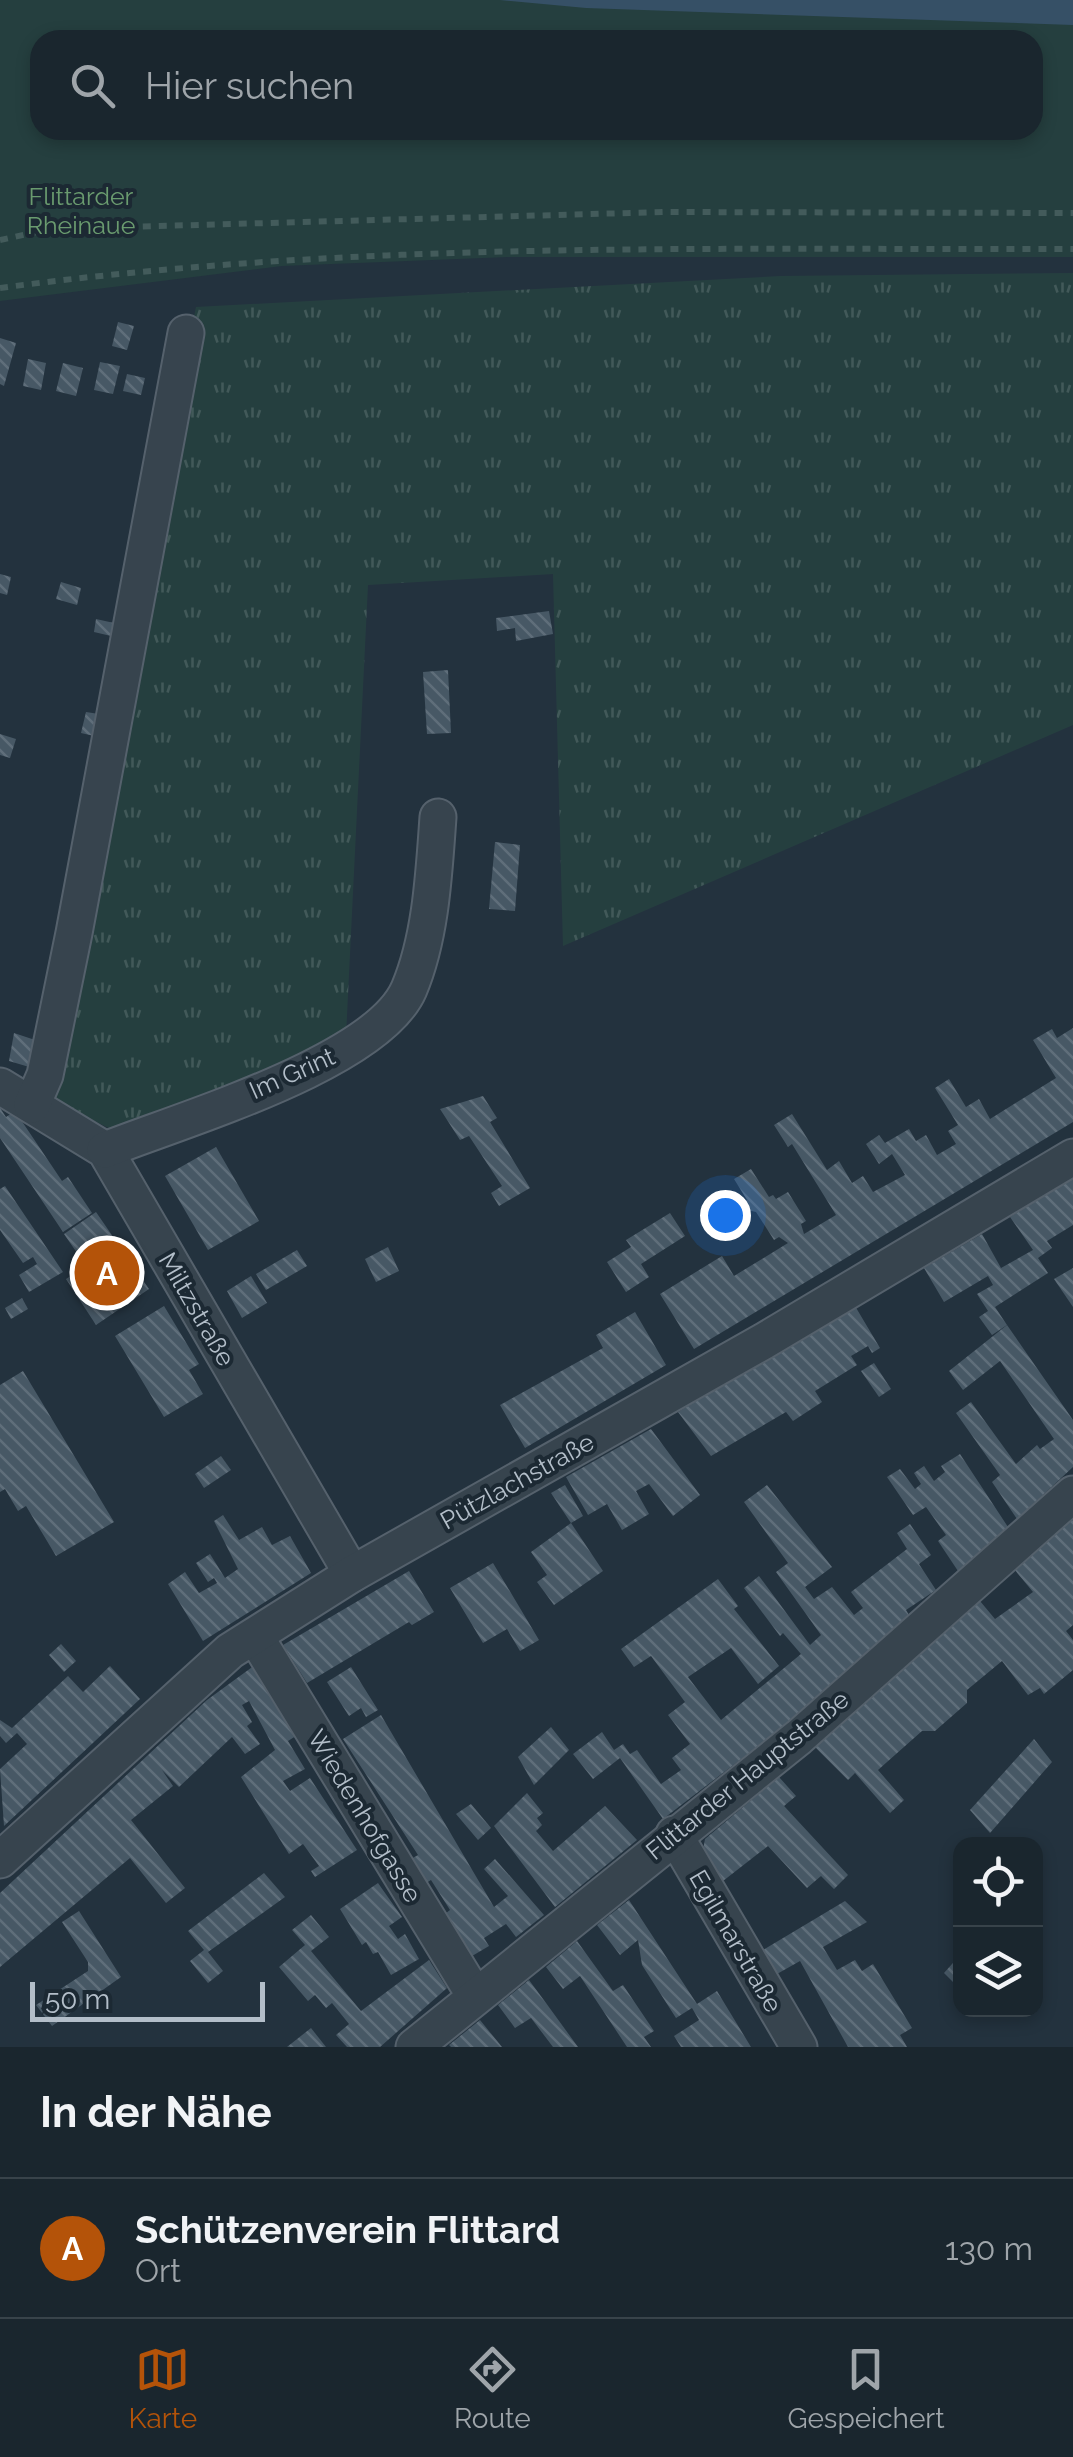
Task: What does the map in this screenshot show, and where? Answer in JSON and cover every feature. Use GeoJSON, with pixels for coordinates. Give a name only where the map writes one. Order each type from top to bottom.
{"type":"FeatureCollection","features":[{"type":"Feature","properties":{"kind":"street"},"geometry":{"type":"LineString","coordinates":[[32,1105],[45,1075],[74,933],[186,333]]}},
{"type":"Feature","properties":{"kind":"street","name":"Im Grint"},"geometry":{"type":"LineString","coordinates":[[105,1150],[328,1062],[370,1034],[393,1012],[409,989],[432,898],[438,817]]}},
{"type":"Feature","properties":{"kind":"street","name":"Miltzstraße"},"geometry":{"type":"LineString","coordinates":[[0,1086],[105,1150],[352,1574]]}},
{"type":"Feature","properties":{"kind":"street","name":"Pützlachstraße"},"geometry":{"type":"LineString","coordinates":[[0,1860],[203,1675],[255,1636],[352,1574],[764,1341],[1073,1157]]}},
{"type":"Feature","properties":{"kind":"street","name":"Flittarder Hauptstraße"},"geometry":{"type":"LineString","coordinates":[[414,2047],[798,1737],[1073,1494]]}},
{"type":"Feature","properties":{"kind":"street","name":"Wiedenhofgasse"},"geometry":{"type":"LineString","coordinates":[[255,1636],[475,1996]]}},
{"type":"Feature","properties":{"kind":"street","name":"Egilmarstraße"},"geometry":{"type":"LineString","coordinates":[[674,1834],[798,2047]]}},
{"type":"Feature","properties":{"kind":"path"},"geometry":{"type":"LineString","coordinates":[[0,240],[51,229],[665,212],[1073,212]]}},
{"type":"Feature","properties":{"kind":"path"},"geometry":{"type":"LineString","coordinates":[[0,288],[104,274],[388,252],[1073,249]]}},
{"type":"Feature","properties":{"kind":"green space","name":"Flittarder Rheinaue"},"geometry":{"type":"Polygon","coordinates":[[[0,0],[1073,0],[1073,257],[508,257],[282,266],[0,301],[0,0]]]}},
{"type":"Feature","properties":{"kind":"green space"},"geometry":{"type":"Polygon","coordinates":[[[1073,273],[1073,725],[563,946],[553,574],[368,585],[346,1036],[123,1135],[38,1093],[196,307],[781,276],[1073,273]]]}},
{"type":"Feature","properties":{"kind":"water"},"geometry":{"type":"Polygon","coordinates":[[[500,0],[1073,0],[1073,25],[586,8],[500,0]]]}},
{"type":"Feature","properties":{"kind":"building"},"geometry":{"type":"Polygon","coordinates":[[[118,322],[134,326],[127,350],[112,346],[118,322]]]}},
{"type":"Feature","properties":{"kind":"building"},"geometry":{"type":"Polygon","coordinates":[[[0,338],[16,343],[4,386],[0,384],[0,338]]]}},
{"type":"Feature","properties":{"kind":"building"},"geometry":{"type":"Polygon","coordinates":[[[28,359],[46,363],[41,390],[23,386],[28,359]]]}},
{"type":"Feature","properties":{"kind":"building"},"geometry":{"type":"Polygon","coordinates":[[[100,362],[120,366],[113,394],[94,390],[100,362]]]}},
{"type":"Feature","properties":{"kind":"building"},"geometry":{"type":"Polygon","coordinates":[[[63,363],[83,368],[76,396],[56,391],[63,363]]]}},
{"type":"Feature","properties":{"kind":"building"},"geometry":{"type":"Polygon","coordinates":[[[127,374],[145,378],[141,395],[123,391],[127,374]]]}},
{"type":"Feature","properties":{"kind":"building"},"geometry":{"type":"Polygon","coordinates":[[[0,574],[11,577],[7,595],[0,593],[0,574]]]}},
{"type":"Feature","properties":{"kind":"building"},"geometry":{"type":"Polygon","coordinates":[[[61,582],[81,588],[77,605],[56,599],[61,582]]]}},
{"type":"Feature","properties":{"kind":"building"},"geometry":{"type":"Polygon","coordinates":[[[549,611],[553,634],[516,641],[515,628],[497,631],[496,618],[549,611]]]}},
{"type":"Feature","properties":{"kind":"building"},"geometry":{"type":"Polygon","coordinates":[[[96,619],[114,623],[111,636],[94,632],[96,619]]]}},
{"type":"Feature","properties":{"kind":"building"},"geometry":{"type":"Polygon","coordinates":[[[448,670],[451,733],[427,734],[423,672],[448,670]]]}},
{"type":"Feature","properties":{"kind":"building"},"geometry":{"type":"Polygon","coordinates":[[[86,712],[99,714],[94,736],[81,733],[86,712]]]}},
{"type":"Feature","properties":{"kind":"building"},"geometry":{"type":"Polygon","coordinates":[[[0,734],[16,739],[10,758],[0,755],[0,734]]]}},
{"type":"Feature","properties":{"kind":"building"},"geometry":{"type":"Polygon","coordinates":[[[495,842],[520,845],[515,911],[489,909],[495,842]]]}},
{"type":"Feature","properties":{"kind":"building"},"geometry":{"type":"Polygon","coordinates":[[[1073,1028],[1073,1122],[694,1349],[660,1294],[722,1256],[734,1276],[788,1243],[779,1237],[774,1240],[756,1212],[747,1210],[742,1203],[747,1200],[734,1179],[751,1169],[769,1197],[773,1195],[776,1199],[788,1192],[806,1221],[801,1224],[804,1234],[836,1215],[792,1144],[788,1147],[774,1125],[792,1114],[827,1170],[839,1161],[852,1183],[863,1176],[873,1192],[905,1175],[892,1154],[879,1164],[866,1144],[879,1135],[885,1143],[909,1129],[916,1141],[926,1135],[937,1155],[956,1144],[948,1131],[958,1125],[935,1088],[949,1079],[966,1107],[979,1099],[990,1119],[1056,1078],[1033,1040],[1052,1029],[1057,1038],[1073,1028]]]}},
{"type":"Feature","properties":{"kind":"building"},"geometry":{"type":"Polygon","coordinates":[[[14,1033],[41,1042],[36,1069],[9,1061],[14,1033]]]}},
{"type":"Feature","properties":{"kind":"building"},"geometry":{"type":"Polygon","coordinates":[[[483,1096],[497,1118],[490,1122],[530,1188],[499,1206],[491,1193],[502,1186],[469,1136],[460,1140],[440,1109],[483,1096]]]}},
{"type":"Feature","properties":{"kind":"building"},"geometry":{"type":"Polygon","coordinates":[[[0,1108],[6,1117],[15,1111],[62,1181],[68,1177],[92,1213],[63,1232],[0,1138],[0,1108]]]}},
{"type":"Feature","properties":{"kind":"building"},"geometry":{"type":"Polygon","coordinates":[[[216,1147],[259,1221],[208,1250],[165,1176],[216,1147]]]}},
{"type":"Feature","properties":{"kind":"building"},"geometry":{"type":"Polygon","coordinates":[[[1073,1178],[1073,1225],[1047,1241],[1052,1248],[1038,1258],[1048,1273],[995,1307],[1007,1325],[992,1335],[979,1317],[988,1311],[977,1294],[993,1285],[988,1276],[944,1302],[924,1268],[982,1234],[1001,1268],[1033,1250],[1010,1217],[1073,1178]]]}},
{"type":"Feature","properties":{"kind":"building"},"geometry":{"type":"Polygon","coordinates":[[[5,1186],[63,1272],[29,1292],[19,1275],[37,1264],[33,1257],[23,1263],[0,1230],[0,1189],[5,1186]]]}},
{"type":"Feature","properties":{"kind":"building"},"geometry":{"type":"Polygon","coordinates":[[[96,1212],[149,1289],[96,1325],[66,1279],[86,1266],[64,1234],[96,1212]]]}},
{"type":"Feature","properties":{"kind":"building"},"geometry":{"type":"Polygon","coordinates":[[[670,1213],[685,1236],[641,1264],[649,1277],[626,1292],[607,1262],[631,1247],[626,1240],[670,1213]]]}},
{"type":"Feature","properties":{"kind":"building"},"geometry":{"type":"Polygon","coordinates":[[[388,1247],[399,1271],[376,1282],[365,1259],[388,1247]]]}},
{"type":"Feature","properties":{"kind":"building"},"geometry":{"type":"Polygon","coordinates":[[[297,1250],[307,1266],[266,1290],[256,1274],[297,1250]]]}},
{"type":"Feature","properties":{"kind":"building"},"geometry":{"type":"Polygon","coordinates":[[[1073,1268],[1073,1307],[1054,1279],[1073,1268]]]}},
{"type":"Feature","properties":{"kind":"building"},"geometry":{"type":"Polygon","coordinates":[[[251,1276],[267,1303],[242,1318],[227,1291],[251,1276]]]}},
{"type":"Feature","properties":{"kind":"building"},"geometry":{"type":"Polygon","coordinates":[[[22,1298],[28,1309],[11,1319],[5,1308],[22,1298]]]}},
{"type":"Feature","properties":{"kind":"building"},"geometry":{"type":"Polygon","coordinates":[[[164,1306],[199,1364],[189,1370],[203,1394],[164,1417],[115,1336],[164,1306]]]}},
{"type":"Feature","properties":{"kind":"building"},"geometry":{"type":"Polygon","coordinates":[[[855,1306],[880,1348],[872,1353],[868,1346],[851,1356],[857,1365],[815,1391],[822,1402],[793,1421],[786,1412],[711,1456],[678,1412],[855,1306]]]}},
{"type":"Feature","properties":{"kind":"building"},"geometry":{"type":"Polygon","coordinates":[[[635,1312],[666,1365],[525,1448],[500,1405],[603,1348],[596,1335],[635,1312]]]}},
{"type":"Feature","properties":{"kind":"building"},"geometry":{"type":"Polygon","coordinates":[[[1007,1325],[1073,1420],[1073,1467],[1017,1519],[992,1482],[1000,1475],[956,1413],[971,1402],[1016,1464],[1037,1445],[1040,1449],[1054,1439],[1000,1361],[963,1390],[949,1371],[1007,1325]]]}},
{"type":"Feature","properties":{"kind":"building"},"geometry":{"type":"Polygon","coordinates":[[[874,1363],[891,1389],[879,1397],[861,1371],[874,1363]]]}},
{"type":"Feature","properties":{"kind":"building"},"geometry":{"type":"Polygon","coordinates":[[[23,1371],[114,1522],[56,1556],[26,1506],[18,1511],[5,1489],[0,1492],[0,1385],[23,1371]]]}},
{"type":"Feature","properties":{"kind":"building"},"geometry":{"type":"Polygon","coordinates":[[[651,1429],[700,1495],[673,1516],[649,1484],[636,1491],[649,1514],[622,1530],[607,1504],[588,1515],[566,1477],[651,1429]]]}},
{"type":"Feature","properties":{"kind":"building"},"geometry":{"type":"Polygon","coordinates":[[[960,1454],[1008,1527],[958,1571],[938,1541],[946,1535],[926,1507],[913,1515],[887,1477],[900,1469],[915,1489],[921,1484],[914,1473],[924,1466],[934,1481],[945,1472],[941,1466],[960,1454]]]}},
{"type":"Feature","properties":{"kind":"building"},"geometry":{"type":"Polygon","coordinates":[[[221,1456],[231,1470],[204,1488],[195,1474],[221,1456]]]}},
{"type":"Feature","properties":{"kind":"building"},"geometry":{"type":"Polygon","coordinates":[[[565,1485],[583,1516],[571,1523],[551,1493],[565,1485]]]}},
{"type":"Feature","properties":{"kind":"building"},"geometry":{"type":"Polygon","coordinates":[[[767,1485],[832,1567],[805,1587],[814,1599],[832,1587],[854,1615],[863,1608],[851,1592],[907,1549],[897,1533],[910,1524],[931,1555],[919,1564],[936,1590],[906,1610],[909,1615],[788,1723],[663,1819],[620,1758],[593,1779],[573,1754],[602,1732],[614,1750],[623,1744],[630,1754],[637,1750],[661,1784],[681,1770],[672,1758],[690,1744],[668,1715],[685,1702],[651,1656],[634,1667],[621,1649],[718,1579],[738,1606],[734,1609],[779,1666],[758,1684],[731,1648],[688,1677],[721,1720],[801,1654],[783,1633],[780,1636],[744,1588],[759,1576],[810,1645],[821,1635],[776,1572],[788,1563],[744,1502],[767,1485]]]}},
{"type":"Feature","properties":{"kind":"building"},"geometry":{"type":"Polygon","coordinates":[[[223,1515],[239,1540],[262,1527],[272,1545],[290,1536],[311,1573],[203,1641],[168,1584],[185,1572],[199,1593],[217,1583],[214,1578],[208,1582],[196,1563],[210,1554],[225,1578],[238,1569],[214,1521],[223,1515]]]}},
{"type":"Feature","properties":{"kind":"building"},"geometry":{"type":"Polygon","coordinates":[[[1073,1516],[1073,1625],[1066,1631],[1073,1640],[1073,1670],[1044,1694],[1040,1688],[1028,1695],[1002,1661],[967,1690],[967,1703],[935,1731],[922,1731],[878,1770],[904,1800],[890,1813],[855,1773],[848,1780],[815,1747],[980,1601],[995,1619],[1033,1592],[1014,1569],[1073,1516]]]}},
{"type":"Feature","properties":{"kind":"building"},"geometry":{"type":"Polygon","coordinates":[[[571,1523],[603,1571],[554,1605],[537,1582],[547,1575],[531,1552],[571,1523]]]}},
{"type":"Feature","properties":{"kind":"building"},"geometry":{"type":"Polygon","coordinates":[[[493,1563],[539,1640],[520,1651],[507,1629],[483,1643],[450,1588],[493,1563]]]}},
{"type":"Feature","properties":{"kind":"building"},"geometry":{"type":"Polygon","coordinates":[[[409,1571],[434,1612],[412,1625],[409,1622],[307,1683],[283,1645],[409,1571]]]}},
{"type":"Feature","properties":{"kind":"building"},"geometry":{"type":"Polygon","coordinates":[[[61,1644],[76,1661],[64,1672],[49,1655],[61,1644]]]}},
{"type":"Feature","properties":{"kind":"building"},"geometry":{"type":"Polygon","coordinates":[[[255,1665],[299,1734],[288,1741],[305,1769],[283,1781],[290,1791],[310,1778],[357,1850],[315,1877],[311,1871],[319,1866],[303,1844],[289,1854],[241,1777],[275,1750],[249,1701],[242,1705],[252,1722],[247,1726],[260,1744],[245,1754],[232,1737],[179,1787],[162,1770],[173,1786],[131,1820],[185,1888],[166,1903],[130,1858],[0,1967],[0,1893],[207,1700],[255,1665]]]}},
{"type":"Feature","properties":{"kind":"building"},"geometry":{"type":"Polygon","coordinates":[[[110,1666],[140,1699],[4,1826],[0,1769],[27,1744],[17,1733],[6,1743],[0,1736],[0,1720],[12,1728],[68,1676],[83,1692],[110,1666]]]}},
{"type":"Feature","properties":{"kind":"building"},"geometry":{"type":"Polygon","coordinates":[[[351,1667],[378,1710],[366,1717],[361,1708],[349,1716],[327,1682],[351,1667]]]}},
{"type":"Feature","properties":{"kind":"building"},"geometry":{"type":"Polygon","coordinates":[[[381,1715],[494,1907],[508,1896],[484,1869],[495,1859],[544,1915],[516,1937],[506,1924],[484,1938],[489,1946],[467,1959],[441,1917],[450,1910],[431,1880],[421,1886],[406,1862],[418,1855],[343,1739],[381,1715]]]}},
{"type":"Feature","properties":{"kind":"building"},"geometry":{"type":"Polygon","coordinates":[[[551,1727],[569,1750],[534,1785],[518,1757],[551,1727]]]}},
{"type":"Feature","properties":{"kind":"building"},"geometry":{"type":"Polygon","coordinates":[[[1034,1739],[1052,1762],[990,1833],[970,1810],[1034,1739]]]}},
{"type":"Feature","properties":{"kind":"building"},"geometry":{"type":"Polygon","coordinates":[[[779,1777],[796,1796],[784,1806],[848,1875],[834,1889],[821,1876],[807,1888],[768,1846],[723,1881],[703,1850],[705,1839],[779,1777]]]}},
{"type":"Feature","properties":{"kind":"building"},"geometry":{"type":"Polygon","coordinates":[[[527,1793],[543,1813],[537,1818],[542,1825],[536,1831],[553,1851],[605,1806],[637,1840],[555,1907],[494,1826],[527,1793]]]}},
{"type":"Feature","properties":{"kind":"building"},"geometry":{"type":"Polygon","coordinates":[[[471,1804],[491,1828],[478,1840],[456,1814],[471,1804]]]}},
{"type":"Feature","properties":{"kind":"building"},"geometry":{"type":"Polygon","coordinates":[[[264,1873],[285,1897],[208,1952],[223,1971],[208,1983],[190,1961],[204,1950],[188,1931],[264,1873]]]}},
{"type":"Feature","properties":{"kind":"building"},"geometry":{"type":"Polygon","coordinates":[[[378,1883],[402,1917],[389,1926],[398,1939],[405,1934],[419,1959],[391,1975],[378,1952],[373,1954],[366,1942],[362,1945],[340,1909],[378,1883]]]}},
{"type":"Feature","properties":{"kind":"building"},"geometry":{"type":"Polygon","coordinates":[[[629,1900],[697,2004],[717,1991],[751,2047],[681,2047],[674,2036],[699,2020],[692,2008],[676,2018],[642,1965],[638,1940],[620,1955],[597,1925],[629,1900]]]}},
{"type":"Feature","properties":{"kind":"building"},"geometry":{"type":"Polygon","coordinates":[[[845,1901],[867,1922],[823,1947],[837,1970],[855,1960],[862,1971],[873,1964],[912,2028],[900,2035],[907,2047],[848,2047],[800,1961],[777,1974],[763,1950],[845,1901]]]}},
{"type":"Feature","properties":{"kind":"building"},"geometry":{"type":"Polygon","coordinates":[[[79,1911],[121,1977],[52,2026],[36,2005],[88,1971],[88,1962],[62,1922],[79,1911]]]}},
{"type":"Feature","properties":{"kind":"building"},"geometry":{"type":"Polygon","coordinates":[[[311,1915],[329,1937],[311,1951],[361,2011],[429,1960],[447,1988],[380,2047],[347,2047],[336,2035],[349,2024],[332,2003],[326,2008],[315,1995],[308,2001],[279,1967],[305,1945],[292,1930],[311,1915]]]}},
{"type":"Feature","properties":{"kind":"building"},"geometry":{"type":"Polygon","coordinates":[[[577,1941],[613,1991],[623,1985],[654,2031],[644,2037],[651,2047],[627,2047],[580,1976],[563,1989],[546,1967],[577,1941]]]}},
{"type":"Feature","properties":{"kind":"building"},"geometry":{"type":"Polygon","coordinates":[[[953,1963],[953,1982],[944,1973],[953,1963]]]}},
{"type":"Feature","properties":{"kind":"building"},"geometry":{"type":"Polygon","coordinates":[[[529,1980],[578,2047],[553,2047],[531,2018],[515,2028],[498,2005],[529,1980]]]}},
{"type":"Feature","properties":{"kind":"building"},"geometry":{"type":"Polygon","coordinates":[[[480,2020],[502,2047],[449,2045],[480,2020]]]}},
{"type":"Feature","properties":{"kind":"building"},"geometry":{"type":"Polygon","coordinates":[[[311,2028],[326,2047],[287,2047],[311,2028]]]}},
{"type":"Feature","properties":{"kind":"place","name":"Schützenverein Flittard"},"geometry":{"type":"Point","coordinates":[107,1273]}}]}
